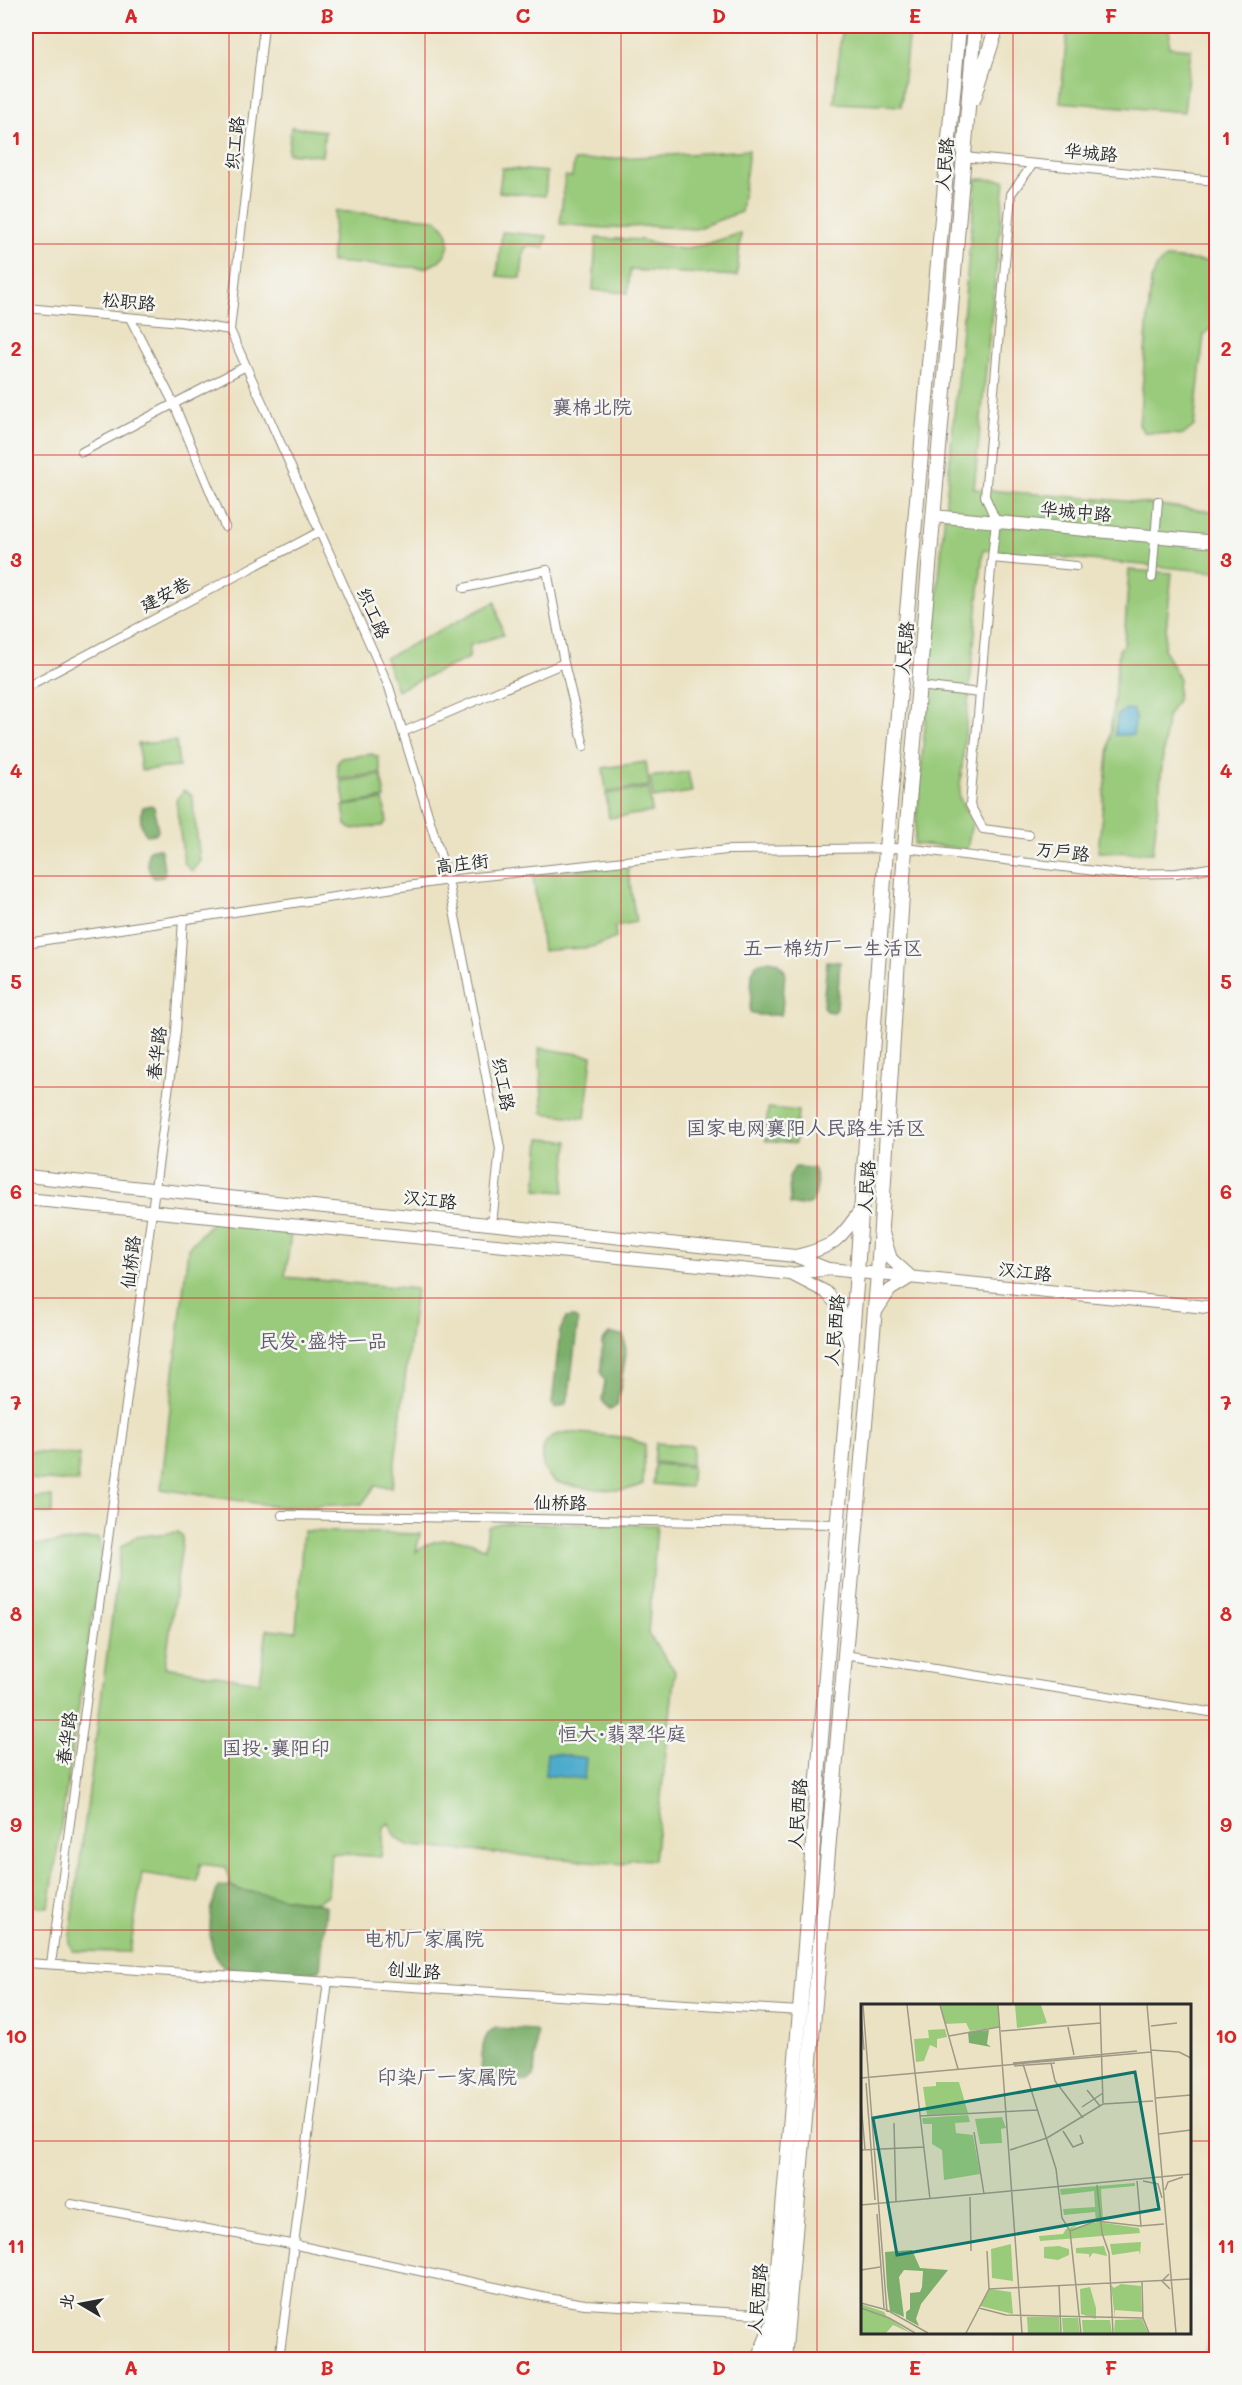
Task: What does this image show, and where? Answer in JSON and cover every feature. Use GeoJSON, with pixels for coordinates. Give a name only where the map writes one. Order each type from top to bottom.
{"type":"FeatureCollection","features":[{"type":"Feature","properties":{"kind":"main road"},"geometry":{"type":"LineString","coordinates":[[952,26],[954,70]]}},
{"type":"Feature","properties":{"kind":"main road","name":"人民路"},"geometry":{"type":"LineString","coordinates":[[856,1272],[886,849],[959,26]]}},
{"type":"Feature","properties":{"kind":"main road","name":"人民路"},"geometry":{"type":"LineString","coordinates":[[878,1274],[905,849],[975,26]]}},
{"type":"Feature","properties":{"kind":"main road"},"geometry":{"type":"LineString","coordinates":[[966,123],[997,26]]}},
{"type":"Feature","properties":{"kind":"main road","name":"华城中路"},"geometry":{"type":"LineString","coordinates":[[933,516],[1216,542]]}},
{"type":"Feature","properties":{"kind":"main road","name":"汉江路"},"geometry":{"type":"LineString","coordinates":[[26,1176],[795,1256],[829,1269]]}},
{"type":"Feature","properties":{"kind":"main road","name":"汉江路"},"geometry":{"type":"LineString","coordinates":[[26,1199],[791,1274],[829,1269],[1216,1308]]}},
{"type":"Feature","properties":{"kind":"main road"},"geometry":{"type":"LineString","coordinates":[[795,1256],[822,1251],[845,1232],[861,1209]]}},
{"type":"Feature","properties":{"kind":"main road"},"geometry":{"type":"LineString","coordinates":[[875,1313],[890,1290],[911,1277],[891,1259],[881,1226]]}},
{"type":"Feature","properties":{"kind":"main road","name":"人民西路"},"geometry":{"type":"LineString","coordinates":[[770,2360],[800,2011],[856,1272]]}},
{"type":"Feature","properties":{"kind":"main road"},"geometry":{"type":"LineString","coordinates":[[791,1274],[826,1292],[840,1308],[850,1344]]}},
{"type":"Feature","properties":{"kind":"main road","name":"人民西路"},"geometry":{"type":"LineString","coordinates":[[784,2360],[878,1274]]}},
{"type":"Feature","properties":{"kind":"main road"},"geometry":{"type":"LineString","coordinates":[[759,2360],[773,2318]]}},
{"type":"Feature","properties":{"kind":"street","name":"织工路"},"geometry":{"type":"LineString","coordinates":[[264,26],[230,330],[389,687],[448,880],[500,1148],[492,1224]]}},
{"type":"Feature","properties":{"kind":"street","name":"华城路"},"geometry":{"type":"LineString","coordinates":[[963,157],[1194,175],[1216,181]]}},
{"type":"Feature","properties":{"kind":"street"},"geometry":{"type":"LineString","coordinates":[[1029,835],[983,829],[970,805],[996,521],[985,496],[1011,194],[1033,164]]}},
{"type":"Feature","properties":{"kind":"street","name":"松职路"},"geometry":{"type":"LineString","coordinates":[[26,308],[230,330]]}},
{"type":"Feature","properties":{"kind":"street"},"geometry":{"type":"LineString","coordinates":[[130,318],[174,404],[225,527]]}},
{"type":"Feature","properties":{"kind":"street"},"geometry":{"type":"LineString","coordinates":[[81,452],[246,366]]}},
{"type":"Feature","properties":{"kind":"street"},"geometry":{"type":"LineString","coordinates":[[1152,578],[1158,501]]}},
{"type":"Feature","properties":{"kind":"street","name":"建安巷"},"geometry":{"type":"LineString","coordinates":[[26,687],[319,532]]}},
{"type":"Feature","properties":{"kind":"street"},"geometry":{"type":"LineString","coordinates":[[992,558],[1076,566]]}},
{"type":"Feature","properties":{"kind":"street"},"geometry":{"type":"LineString","coordinates":[[464,588],[547,570],[564,663],[584,746]]}},
{"type":"Feature","properties":{"kind":"street"},"geometry":{"type":"LineString","coordinates":[[403,732],[564,663]]}},
{"type":"Feature","properties":{"kind":"street"},"geometry":{"type":"LineString","coordinates":[[919,687],[980,693]]}},
{"type":"Feature","properties":{"kind":"street","name":"高庄街"},"geometry":{"type":"LineString","coordinates":[[26,943],[448,880],[727,850],[905,849]]}},
{"type":"Feature","properties":{"kind":"street","name":"万户路"},"geometry":{"type":"LineString","coordinates":[[905,849],[1120,874],[1177,873],[1216,867]]}},
{"type":"Feature","properties":{"kind":"street","name":"春华路"},"geometry":{"type":"LineString","coordinates":[[156,1191],[176,1032],[183,919]]}},
{"type":"Feature","properties":{"kind":"street","name":"仙桥路"},"geometry":{"type":"LineString","coordinates":[[113,1517],[156,1191]]}},
{"type":"Feature","properties":{"kind":"street","name":"仙桥路"},"geometry":{"type":"LineString","coordinates":[[282,1515],[837,1524]]}},
{"type":"Feature","properties":{"kind":"street","name":"春华路"},"geometry":{"type":"LineString","coordinates":[[51,1964],[113,1517]]}},
{"type":"Feature","properties":{"kind":"street"},"geometry":{"type":"LineString","coordinates":[[845,1655],[1216,1713]]}},
{"type":"Feature","properties":{"kind":"street","name":"创业路"},"geometry":{"type":"LineString","coordinates":[[26,1963],[800,2011]]}},
{"type":"Feature","properties":{"kind":"street"},"geometry":{"type":"LineString","coordinates":[[279,2360],[296,2245],[328,1981]]}},
{"type":"Feature","properties":{"kind":"street"},"geometry":{"type":"LineString","coordinates":[[71,2205],[296,2245],[546,2298],[585,2304],[773,2318]]}},
{"type":"Feature","properties":{"kind":"green space"},"geometry":{"type":"Polygon","coordinates":[[[842,26],[909,29],[901,106],[834,103],[842,26]]]}},
{"type":"Feature","properties":{"kind":"green space"},"geometry":{"type":"Polygon","coordinates":[[[1068,26],[1120,26],[1170,30],[1169,47],[1191,49],[1184,112],[1060,102],[1068,26]]]}},
{"type":"Feature","properties":{"kind":"green space"},"geometry":{"type":"Polygon","coordinates":[[[291,127],[325,131],[322,156],[288,153],[291,127]]]}},
{"type":"Feature","properties":{"kind":"green space"},"geometry":{"type":"Polygon","coordinates":[[[749,150],[741,212],[695,229],[649,226],[605,228],[560,224],[565,176],[572,177],[574,161],[749,150]]]}},
{"type":"Feature","properties":{"kind":"green space"},"geometry":{"type":"Polygon","coordinates":[[[502,168],[547,172],[545,196],[499,192],[502,168]]]}},
{"type":"Feature","properties":{"kind":"green space"},"geometry":{"type":"Polygon","coordinates":[[[976,179],[1005,180],[974,489],[1125,501],[1216,512],[1216,572],[983,550],[959,797],[972,822],[967,849],[914,844],[976,179]]]}},
{"type":"Feature","properties":{"kind":"green space"},"geometry":{"type":"Polygon","coordinates":[[[335,211],[436,219],[447,233],[448,248],[439,260],[423,268],[331,262],[335,211]]]}},
{"type":"Feature","properties":{"kind":"green space"},"geometry":{"type":"Polygon","coordinates":[[[502,232],[547,236],[544,248],[527,246],[524,250],[521,278],[497,276],[502,232]]]}},
{"type":"Feature","properties":{"kind":"green space"},"geometry":{"type":"Polygon","coordinates":[[[741,233],[737,276],[630,270],[628,293],[593,290],[596,238],[641,240],[681,249],[703,245],[741,233]]]}},
{"type":"Feature","properties":{"kind":"green space"},"geometry":{"type":"Polygon","coordinates":[[[1166,258],[1216,262],[1216,322],[1204,335],[1194,426],[1183,435],[1144,432],[1139,425],[1151,281],[1157,266],[1166,258]]]}},
{"type":"Feature","properties":{"kind":"green space"},"geometry":{"type":"Polygon","coordinates":[[[1129,570],[1172,573],[1164,649],[1179,679],[1177,700],[1167,717],[1153,853],[1098,852],[1119,650],[1124,644],[1129,570]]]}},
{"type":"Feature","properties":{"kind":"green space"},"geometry":{"type":"Polygon","coordinates":[[[495,602],[503,635],[470,645],[469,658],[397,690],[385,658],[495,602]]]}},
{"type":"Feature","properties":{"kind":"green space"},"geometry":{"type":"Polygon","coordinates":[[[176,741],[179,767],[141,770],[138,744],[176,741]]]}},
{"type":"Feature","properties":{"kind":"green space"},"geometry":{"type":"Polygon","coordinates":[[[372,754],[378,757],[381,773],[339,779],[337,764],[341,758],[372,754]]]}},
{"type":"Feature","properties":{"kind":"green space"},"geometry":{"type":"Polygon","coordinates":[[[646,762],[649,786],[606,792],[603,768],[646,762]]]}},
{"type":"Feature","properties":{"kind":"green space"},"geometry":{"type":"Polygon","coordinates":[[[688,772],[692,792],[653,798],[650,777],[688,772]]]}},
{"type":"Feature","properties":{"kind":"green space"},"geometry":{"type":"Polygon","coordinates":[[[381,775],[385,798],[345,805],[341,781],[381,775]]]}},
{"type":"Feature","properties":{"kind":"green space"},"geometry":{"type":"Polygon","coordinates":[[[649,788],[652,812],[609,818],[606,794],[649,788]]]}},
{"type":"Feature","properties":{"kind":"green space"},"geometry":{"type":"Polygon","coordinates":[[[184,790],[192,796],[200,861],[192,871],[184,863],[176,800],[184,790]]]}},
{"type":"Feature","properties":{"kind":"green space"},"geometry":{"type":"Polygon","coordinates":[[[383,800],[387,821],[382,826],[351,829],[346,825],[343,806],[383,800]]]}},
{"type":"Feature","properties":{"kind":"green space"},"geometry":{"type":"Polygon","coordinates":[[[151,805],[154,807],[158,831],[147,835],[141,822],[141,814],[143,807],[151,805]]]}},
{"type":"Feature","properties":{"kind":"green space"},"geometry":{"type":"Polygon","coordinates":[[[158,848],[161,850],[165,874],[163,877],[154,878],[148,865],[148,857],[149,850],[158,848]]]}},
{"type":"Feature","properties":{"kind":"green space"},"geometry":{"type":"Polygon","coordinates":[[[627,864],[636,922],[615,926],[616,938],[595,946],[543,951],[533,875],[627,864]]]}},
{"type":"Feature","properties":{"kind":"green space"},"geometry":{"type":"Polygon","coordinates":[[[769,960],[778,962],[785,971],[781,1015],[759,1015],[750,1012],[752,973],[756,964],[769,960]]]}},
{"type":"Feature","properties":{"kind":"green space"},"geometry":{"type":"Polygon","coordinates":[[[827,961],[840,962],[837,1008],[833,1012],[826,1011],[823,1006],[827,961]]]}},
{"type":"Feature","properties":{"kind":"green space"},"geometry":{"type":"Polygon","coordinates":[[[539,1048],[592,1056],[585,1118],[543,1113],[539,1048]]]}},
{"type":"Feature","properties":{"kind":"green space"},"geometry":{"type":"Polygon","coordinates":[[[768,1108],[798,1111],[795,1144],[765,1141],[768,1108]]]}},
{"type":"Feature","properties":{"kind":"green space"},"geometry":{"type":"Polygon","coordinates":[[[540,1139],[568,1141],[564,1192],[536,1190],[540,1139]]]}},
{"type":"Feature","properties":{"kind":"green space"},"geometry":{"type":"Polygon","coordinates":[[[795,1167],[813,1168],[817,1186],[811,1203],[800,1206],[790,1204],[789,1177],[795,1167]]]}},
{"type":"Feature","properties":{"kind":"green space"},"geometry":{"type":"Polygon","coordinates":[[[215,1219],[292,1226],[285,1277],[416,1289],[392,1487],[375,1486],[362,1504],[281,1507],[161,1489],[188,1248],[215,1219]]]}},
{"type":"Feature","properties":{"kind":"green space"},"geometry":{"type":"Polygon","coordinates":[[[574,1317],[578,1321],[569,1394],[565,1405],[556,1408],[552,1404],[560,1331],[566,1318],[574,1317]]]}},
{"type":"Feature","properties":{"kind":"green space"},"geometry":{"type":"Polygon","coordinates":[[[609,1334],[624,1335],[626,1353],[617,1406],[609,1409],[602,1400],[605,1381],[601,1373],[602,1342],[609,1334]]]}},
{"type":"Feature","properties":{"kind":"green space"},"geometry":{"type":"Polygon","coordinates":[[[569,1432],[630,1438],[645,1445],[643,1484],[625,1490],[610,1490],[579,1487],[555,1481],[543,1466],[544,1447],[551,1437],[569,1432]]]}},
{"type":"Feature","properties":{"kind":"green space"},"geometry":{"type":"Polygon","coordinates":[[[656,1443],[693,1446],[691,1465],[654,1462],[656,1443]]]}},
{"type":"Feature","properties":{"kind":"green space"},"geometry":{"type":"Polygon","coordinates":[[[27,1452],[79,1455],[78,1482],[26,1479],[27,1452]]]}},
{"type":"Feature","properties":{"kind":"green space"},"geometry":{"type":"Polygon","coordinates":[[[655,1464],[692,1467],[690,1487],[653,1484],[655,1464]]]}},
{"type":"Feature","properties":{"kind":"green space"},"geometry":{"type":"Polygon","coordinates":[[[26,1497],[52,1497],[52,1513],[26,1512],[26,1497]]]}},
{"type":"Feature","properties":{"kind":"green space"},"geometry":{"type":"Polygon","coordinates":[[[500,1523],[657,1525],[648,1634],[675,1671],[654,1860],[632,1859],[623,1864],[411,1846],[397,1838],[389,1823],[384,1827],[381,1857],[331,1853],[328,1894],[316,1903],[240,1890],[230,1886],[226,1867],[200,1864],[197,1882],[142,1873],[130,1952],[73,1951],[69,1944],[121,1547],[135,1537],[178,1532],[183,1537],[165,1667],[260,1682],[267,1629],[296,1631],[303,1531],[420,1534],[416,1552],[423,1546],[441,1540],[460,1540],[485,1549],[488,1527],[500,1523]]]}},
{"type":"Feature","properties":{"kind":"green space"},"geometry":{"type":"Polygon","coordinates":[[[98,1538],[102,1550],[49,1907],[26,1906],[26,1546],[98,1538]]]}},
{"type":"Feature","properties":{"kind":"green space"},"geometry":{"type":"Polygon","coordinates":[[[230,1886],[240,1890],[324,1905],[326,1907],[320,1970],[295,1974],[249,1974],[225,1967],[217,1959],[213,1948],[210,1923],[218,1887],[230,1886]]]}},
{"type":"Feature","properties":{"kind":"green space"},"geometry":{"type":"Polygon","coordinates":[[[496,2028],[534,2030],[537,2033],[534,2076],[528,2081],[485,2077],[481,2070],[483,2046],[487,2035],[496,2028]]]}},
{"type":"Feature","properties":{"kind":"green space"},"geometry":{"type":"Polygon","coordinates":[[[1216,2275],[1216,2359],[1205,2359],[1216,2275]]]}},
{"type":"Feature","properties":{"kind":"water"},"geometry":{"type":"Polygon","coordinates":[[[1126,709],[1133,710],[1136,718],[1133,735],[1115,735],[1117,716],[1126,709]]]}},
{"type":"Feature","properties":{"kind":"water"},"geometry":{"type":"Polygon","coordinates":[[[547,1753],[586,1758],[584,1779],[545,1775],[547,1753]]]}},
{"type":"Feature","properties":{"kind":"district","name":"襄棉北院"},"geometry":{"type":"Point","coordinates":[592,406]}},
{"type":"Feature","properties":{"kind":"district","name":"五一棉纺厂一生活区"},"geometry":{"type":"Point","coordinates":[833,947]}},
{"type":"Feature","properties":{"kind":"district","name":"国家电网襄阳人民路生活区"},"geometry":{"type":"Point","coordinates":[806,1127]}},
{"type":"Feature","properties":{"kind":"district","name":"民发·盛特一品"},"geometry":{"type":"Point","coordinates":[323,1340]}},
{"type":"Feature","properties":{"kind":"district","name":"恒大·翡翠华庭"},"geometry":{"type":"Point","coordinates":[622,1733]}},
{"type":"Feature","properties":{"kind":"district","name":"国投·襄阳印"},"geometry":{"type":"Point","coordinates":[276,1747]}},
{"type":"Feature","properties":{"kind":"district","name":"电机厂家属院"},"geometry":{"type":"Point","coordinates":[424,1938]}},
{"type":"Feature","properties":{"kind":"district","name":"印染厂一家属院"},"geometry":{"type":"Point","coordinates":[447,2076]}}]}
